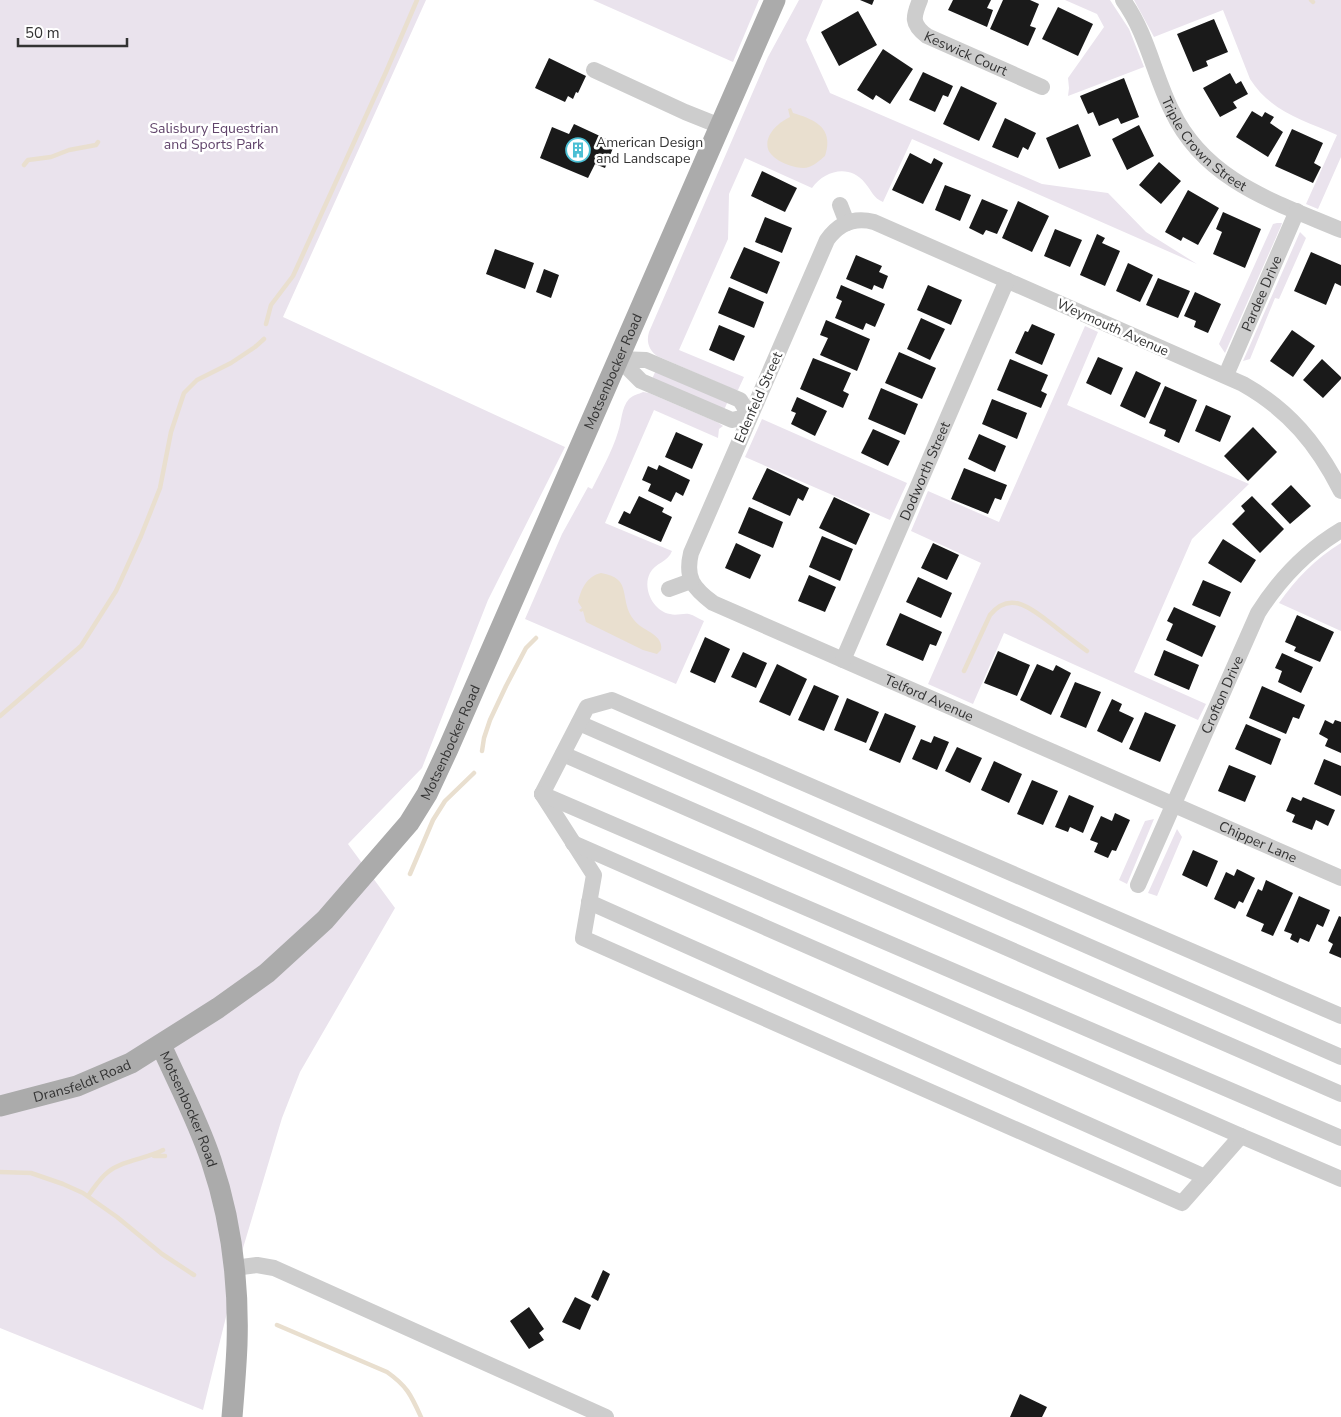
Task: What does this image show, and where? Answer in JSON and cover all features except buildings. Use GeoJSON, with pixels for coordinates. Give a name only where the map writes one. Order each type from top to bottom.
{"type":"FeatureCollection","features":[{"type":"Feature","properties":{"kind":"main road","name":"Motsenbocker Road"},"geometry":{"type":"LineString","coordinates":[[232,1417],[237,1343],[234,1268],[228,1222],[211,1159],[161,1045],[248,987],[304,940],[346,897],[416,813],[436,774],[775,0]]}},
{"type":"Feature","properties":{"kind":"main road","name":"Dransfeldt Road"},"geometry":{"type":"LineString","coordinates":[[0,1106],[46,1096],[89,1082],[131,1063],[161,1045]]}},
{"type":"Feature","properties":{"kind":"street","name":"Keswick Court"},"geometry":{"type":"LineString","coordinates":[[920,0],[914,21],[917,27],[927,36],[1042,87]]}},
{"type":"Feature","properties":{"kind":"street","name":"Triple Crown Street"},"geometry":{"type":"LineString","coordinates":[[1123,0],[1140,29],[1172,111],[1188,138],[1200,153],[1217,169],[1239,184],[1341,230]]}},
{"type":"Feature","properties":{"kind":"street"},"geometry":{"type":"LineString","coordinates":[[594,70],[720,126]]}},
{"type":"Feature","properties":{"kind":"street"},"geometry":{"type":"LineString","coordinates":[[840,204],[847,223]]}},
{"type":"Feature","properties":{"kind":"street","name":"Pardee Drive"},"geometry":{"type":"LineString","coordinates":[[1226,375],[1298,211]]}},
{"type":"Feature","properties":{"kind":"street","name":"Weymouth Avenue"},"geometry":{"type":"LineString","coordinates":[[847,223],[859,220],[874,222],[1226,375],[1259,393],[1296,424],[1320,452],[1341,490]]}},
{"type":"Feature","properties":{"kind":"street","name":"Edenfeld Street"},"geometry":{"type":"LineString","coordinates":[[691,580],[689,562],[691,553],[750,416],[827,240],[838,227],[847,223]]}},
{"type":"Feature","properties":{"kind":"street","name":"Dodworth Street"},"geometry":{"type":"LineString","coordinates":[[843,660],[1007,280]]}},
{"type":"Feature","properties":{"kind":"street"},"geometry":{"type":"LineString","coordinates":[[619,359],[646,360],[740,400],[750,416]]}},
{"type":"Feature","properties":{"kind":"street","name":"Crofton Drive"},"geometry":{"type":"LineString","coordinates":[[1138,886],[1258,613],[1278,584],[1291,570],[1318,545],[1341,530]]}},
{"type":"Feature","properties":{"kind":"street"},"geometry":{"type":"LineString","coordinates":[[669,589],[691,580]]}},
{"type":"Feature","properties":{"kind":"street","name":"Telford Avenue"},"geometry":{"type":"LineString","coordinates":[[691,580],[701,594],[713,603],[1175,805]]}},
{"type":"Feature","properties":{"kind":"street"},"geometry":{"type":"LineString","coordinates":[[542,794],[587,707],[612,700],[1341,1016]]}},
{"type":"Feature","properties":{"kind":"street"},"geometry":{"type":"LineString","coordinates":[[579,723],[1341,1057]]}},
{"type":"Feature","properties":{"kind":"street"},"geometry":{"type":"LineString","coordinates":[[563,754],[1341,1094]]}},
{"type":"Feature","properties":{"kind":"street"},"geometry":{"type":"LineString","coordinates":[[542,794],[594,875],[583,938],[1182,1203],[1241,1136]]}},
{"type":"Feature","properties":{"kind":"street"},"geometry":{"type":"LineString","coordinates":[[542,794],[1341,1138]]}},
{"type":"Feature","properties":{"kind":"street","name":"Chipper Lane"},"geometry":{"type":"LineString","coordinates":[[1175,805],[1341,877]]}},
{"type":"Feature","properties":{"kind":"street"},"geometry":{"type":"LineString","coordinates":[[573,843],[1341,1179]]}},
{"type":"Feature","properties":{"kind":"street"},"geometry":{"type":"LineString","coordinates":[[590,902],[1205,1176]]}},
{"type":"Feature","properties":{"kind":"street"},"geometry":{"type":"LineString","coordinates":[[234,1268],[257,1265],[274,1268],[606,1417]]}},
{"type":"Feature","properties":{"kind":"green space","name":"Salisbury Equestrian and Sports Park"},"geometry":{"type":"Polygon","coordinates":[[[0,0],[426,0],[283,317],[565,447],[488,600],[422,768],[348,844],[395,908],[300,1072],[282,1118],[243,1248],[203,1410],[0,1328],[0,0]]]}},
{"type":"Feature","properties":{"kind":"green space"},"geometry":{"type":"Polygon","coordinates":[[[593,0],[759,0],[733,62],[593,0]]]}},
{"type":"Feature","properties":{"kind":"green space"},"geometry":{"type":"Polygon","coordinates":[[[799,0],[823,0],[806,40],[830,93],[1042,184],[1108,193],[1146,232],[1197,264],[912,139],[883,202],[875,196],[859,177],[852,173],[845,171],[831,173],[817,182],[812,188],[745,158],[729,194],[728,239],[679,350],[744,377],[738,390],[735,390],[657,356],[649,346],[649,332],[768,57],[799,0]]]}},
{"type":"Feature","properties":{"kind":"green space"},"geometry":{"type":"Polygon","coordinates":[[[1065,0],[1110,0],[1129,29],[1144,67],[1068,96],[1068,78],[1104,27],[1097,14],[1065,0]]]}},
{"type":"Feature","properties":{"kind":"green space"},"geometry":{"type":"Polygon","coordinates":[[[1134,0],[1341,0],[1341,157],[1318,209],[1306,204],[1337,135],[1289,114],[1268,100],[1258,90],[1250,79],[1223,10],[1154,37],[1134,0]]]}},
{"type":"Feature","properties":{"kind":"green space"},"geometry":{"type":"Polygon","coordinates":[[[1282,223],[1225,353],[1219,344],[1273,224],[1282,223]]]}},
{"type":"Feature","properties":{"kind":"green space"},"geometry":{"type":"Polygon","coordinates":[[[1300,232],[1306,238],[1279,299],[1275,298],[1250,359],[1243,361],[1300,232]]]}},
{"type":"Feature","properties":{"kind":"green space"},"geometry":{"type":"Polygon","coordinates":[[[1085,326],[1098,332],[1067,405],[1249,484],[1192,539],[1134,672],[1206,704],[1198,720],[1004,633],[973,704],[928,684],[981,563],[911,531],[928,491],[999,522],[1085,326]]]}},
{"type":"Feature","properties":{"kind":"green space"},"geometry":{"type":"Polygon","coordinates":[[[656,370],[728,401],[724,410],[652,379],[656,370]]]}},
{"type":"Feature","properties":{"kind":"green space"},"geometry":{"type":"Polygon","coordinates":[[[643,392],[723,426],[719,429],[718,438],[654,410],[605,523],[672,551],[668,558],[650,573],[647,585],[648,592],[654,604],[664,612],[672,615],[689,614],[704,621],[676,684],[525,619],[562,534],[588,487],[592,489],[610,454],[626,403],[632,396],[643,392]]]}},
{"type":"Feature","properties":{"kind":"green space"},"geometry":{"type":"Polygon","coordinates":[[[762,419],[907,483],[890,520],[745,457],[762,419]]]}},
{"type":"Feature","properties":{"kind":"green space"},"geometry":{"type":"Polygon","coordinates":[[[1341,543],[1341,631],[1279,603],[1307,570],[1323,555],[1341,543]]]}},
{"type":"Feature","properties":{"kind":"green space"},"geometry":{"type":"Polygon","coordinates":[[[1154,819],[1127,884],[1119,880],[1145,821],[1154,819]]]}},
{"type":"Feature","properties":{"kind":"green space"},"geometry":{"type":"Polygon","coordinates":[[[1177,829],[1182,837],[1157,896],[1148,893],[1177,829]]]}},
{"type":"Feature","properties":{"kind":"shaded area"},"geometry":{"type":"Polygon","coordinates":[[[791,108],[793,113],[816,122],[825,132],[827,138],[825,156],[809,167],[799,168],[786,164],[770,153],[768,149],[767,144],[770,134],[781,122],[790,117],[788,109],[791,108]]]}},
{"type":"Feature","properties":{"kind":"shaded area"},"geometry":{"type":"Polygon","coordinates":[[[601,573],[618,580],[622,585],[629,612],[634,620],[659,640],[661,650],[657,654],[643,650],[586,622],[583,611],[579,610],[582,608],[578,602],[579,597],[588,580],[601,573]]]}},
{"type":"Feature","properties":{"kind":"waterway"},"geometry":{"type":"LineString","coordinates":[[266,324],[271,305],[293,276],[417,0]]}},
{"type":"Feature","properties":{"kind":"waterway"},"geometry":{"type":"LineString","coordinates":[[24,165],[28,160],[51,157],[69,150],[96,145],[98,142]]}},
{"type":"Feature","properties":{"kind":"waterway"},"geometry":{"type":"LineString","coordinates":[[0,716],[81,646],[116,591],[160,488],[171,432],[184,393],[197,380],[231,363],[264,339]]}},
{"type":"Feature","properties":{"kind":"waterway"},"geometry":{"type":"LineString","coordinates":[[964,671],[990,615],[998,607],[1006,603],[1014,603],[1030,608],[1087,651]]}},
{"type":"Feature","properties":{"kind":"waterway"},"geometry":{"type":"LineString","coordinates":[[482,751],[490,720],[506,686],[526,648],[536,638]]}},
{"type":"Feature","properties":{"kind":"waterway"},"geometry":{"type":"LineString","coordinates":[[410,874],[433,820],[445,801],[474,773]]}},
{"type":"Feature","properties":{"kind":"waterway"},"geometry":{"type":"LineString","coordinates":[[88,1196],[102,1177],[114,1168],[163,1150]]}},
{"type":"Feature","properties":{"kind":"waterway"},"geometry":{"type":"LineString","coordinates":[[154,1156],[165,1156]]}},
{"type":"Feature","properties":{"kind":"waterway"},"geometry":{"type":"LineString","coordinates":[[0,1172],[31,1173],[83,1193],[117,1217],[162,1254],[194,1275]]}},
{"type":"Feature","properties":{"kind":"waterway"},"geometry":{"type":"LineString","coordinates":[[277,1325],[387,1372],[408,1392],[421,1417]]}},
{"type":"Feature","properties":{"kind":"place","name":"American Design and Landscape"},"geometry":{"type":"Point","coordinates":[578,150]}}]}
